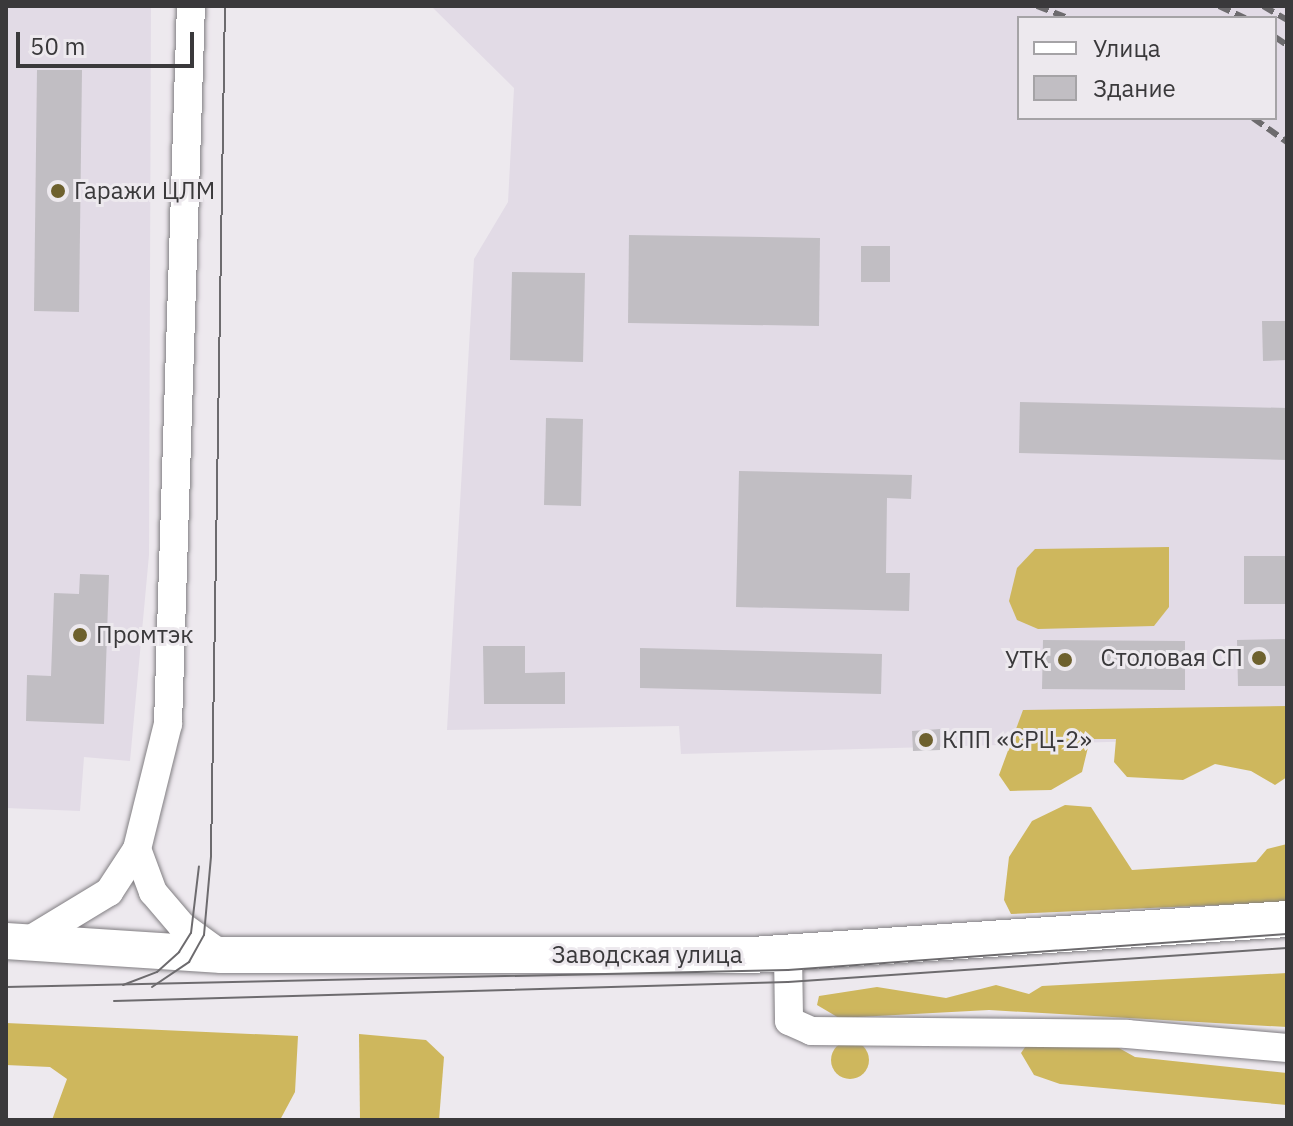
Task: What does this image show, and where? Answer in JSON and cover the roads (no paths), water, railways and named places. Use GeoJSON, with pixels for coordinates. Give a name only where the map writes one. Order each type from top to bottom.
{"type":"FeatureCollection","features":[{"type":"Feature","properties":{"kind":"main road","name":"Заводская улица"},"geometry":{"type":"LineString","coordinates":[[17,941],[222,955],[788,954],[1287,919]]}},
{"type":"Feature","properties":{"kind":"street"},"geometry":{"type":"LineString","coordinates":[[17,941],[109,892],[137,849],[168,724],[191,14]]}},
{"type":"Feature","properties":{"kind":"street"},"geometry":{"type":"LineString","coordinates":[[137,849],[153,892],[182,926],[222,955]]}},
{"type":"Feature","properties":{"kind":"street"},"geometry":{"type":"LineString","coordinates":[[788,954],[789,1021],[811,1031],[1127,1034],[1287,1048]]}},
{"type":"Feature","properties":{"kind":"tram line"},"geometry":{"type":"LineString","coordinates":[[152,987],[189,962],[204,935],[211,856],[225,6]]}},
{"type":"Feature","properties":{"kind":"tram line"},"geometry":{"type":"LineString","coordinates":[[123,985],[157,972],[179,952],[191,933],[199,866]]}},
{"type":"Feature","properties":{"kind":"tram line"},"geometry":{"type":"LineString","coordinates":[[6,987],[788,970],[1287,934]]}},
{"type":"Feature","properties":{"kind":"tram line"},"geometry":{"type":"LineString","coordinates":[[114,1001],[788,982],[1287,948]]}},
{"type":"Feature","properties":{"kind":"railway"},"geometry":{"type":"LineString","coordinates":[[1037,6],[1064,16]]}},
{"type":"Feature","properties":{"kind":"railway"},"geometry":{"type":"LineString","coordinates":[[1219,6],[1241,16]]}},
{"type":"Feature","properties":{"kind":"railway"},"geometry":{"type":"LineString","coordinates":[[1263,6],[1287,20]]}},
{"type":"Feature","properties":{"kind":"railway"},"geometry":{"type":"LineString","coordinates":[[1277,38],[1287,45]]}},
{"type":"Feature","properties":{"kind":"railway"},"geometry":{"type":"LineString","coordinates":[[1256,120],[1287,142]]}},
{"type":"Feature","properties":{"kind":"place","name":"Гаражи ЦЛМ"},"geometry":{"type":"Point","coordinates":[58,191]}},
{"type":"Feature","properties":{"kind":"place","name":"Промтэк"},"geometry":{"type":"Point","coordinates":[80,635]}},
{"type":"Feature","properties":{"kind":"place","name":"Столовая СП"},"geometry":{"type":"Point","coordinates":[1259,658]}},
{"type":"Feature","properties":{"kind":"place","name":"УТК"},"geometry":{"type":"Point","coordinates":[1065,660]}},
{"type":"Feature","properties":{"kind":"place","name":"КПП «СРЦ-2»"},"geometry":{"type":"Point","coordinates":[926,740]}}]}
